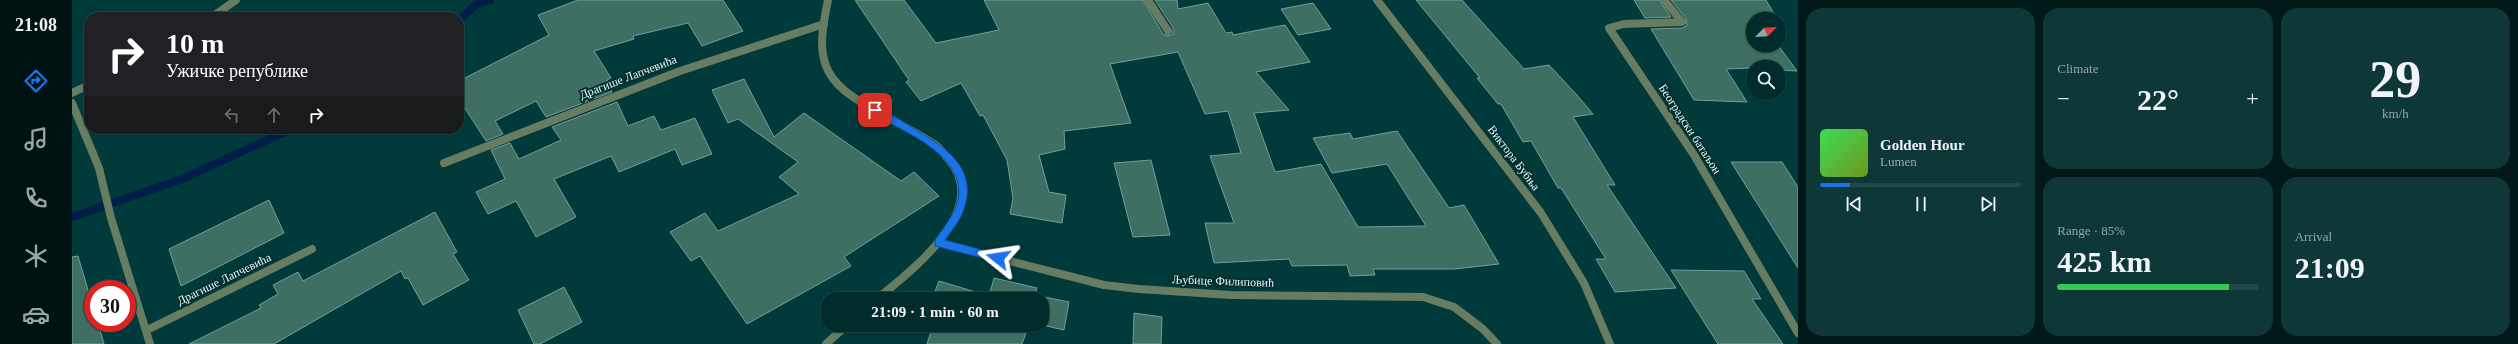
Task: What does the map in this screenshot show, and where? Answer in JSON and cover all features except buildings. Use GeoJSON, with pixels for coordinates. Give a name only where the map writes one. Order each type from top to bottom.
{"type":"FeatureCollection","features":[{"type":"Feature","properties":{"kind":"street"},"geometry":{"type":"LineString","coordinates":[[219,12],[236,0]]}},
{"type":"Feature","properties":{"kind":"street"},"geometry":{"type":"LineString","coordinates":[[828,0],[824,24],[824,56],[826,68],[833,80],[856,100],[938,147],[948,155],[962,178],[963,190],[960,209],[939,243],[885,292]]}},
{"type":"Feature","properties":{"kind":"street"},"geometry":{"type":"LineString","coordinates":[[1148,0],[1168,32]]}},
{"type":"Feature","properties":{"kind":"street","name":"Виктора Бубња"},"geometry":{"type":"LineString","coordinates":[[1377,0],[1541,213],[1584,283],[1610,344]]}},
{"type":"Feature","properties":{"kind":"street","name":"Београдски батаљон"},"geometry":{"type":"LineString","coordinates":[[1664,0],[1682,22],[1624,24],[1609,28],[1694,155],[1798,333]]}},
{"type":"Feature","properties":{"kind":"street","name":"Драгише Лапчевића"},"geometry":{"type":"LineString","coordinates":[[444,163],[638,85],[716,58],[824,24]]}},
{"type":"Feature","properties":{"kind":"street"},"geometry":{"type":"LineString","coordinates":[[72,93],[84,87]]}},
{"type":"Feature","properties":{"kind":"street"},"geometry":{"type":"LineString","coordinates":[[72,103],[84,132]]}},
{"type":"Feature","properties":{"kind":"street"},"geometry":{"type":"LineString","coordinates":[[85,134],[99,168],[112,218],[150,344]]}},
{"type":"Feature","properties":{"kind":"street","name":"Љубице Филиповић"},"geometry":{"type":"LineString","coordinates":[[939,243],[1104,284],[1139,289],[1231,295],[1423,297],[1454,307],[1483,330],[1497,344]]}},
{"type":"Feature","properties":{"kind":"street","name":"Драгише Лапчевића"},"geometry":{"type":"LineString","coordinates":[[147,330],[312,249]]}},
{"type":"Feature","properties":{"kind":"street"},"geometry":{"type":"LineString","coordinates":[[826,344],[839,332]]}},
{"type":"Feature","properties":{"kind":"waterway"},"geometry":{"type":"LineString","coordinates":[[464,16],[478,3],[490,0]]}},
{"type":"Feature","properties":{"kind":"waterway"},"geometry":{"type":"LineString","coordinates":[[72,217],[182,179],[280,134]]}},
{"type":"Feature","properties":{"kind":"route"},"geometry":{"type":"LineString","coordinates":[[875,110],[938,147],[948,155],[962,178],[963,190],[960,209],[939,243],[998,258]]}}]}
